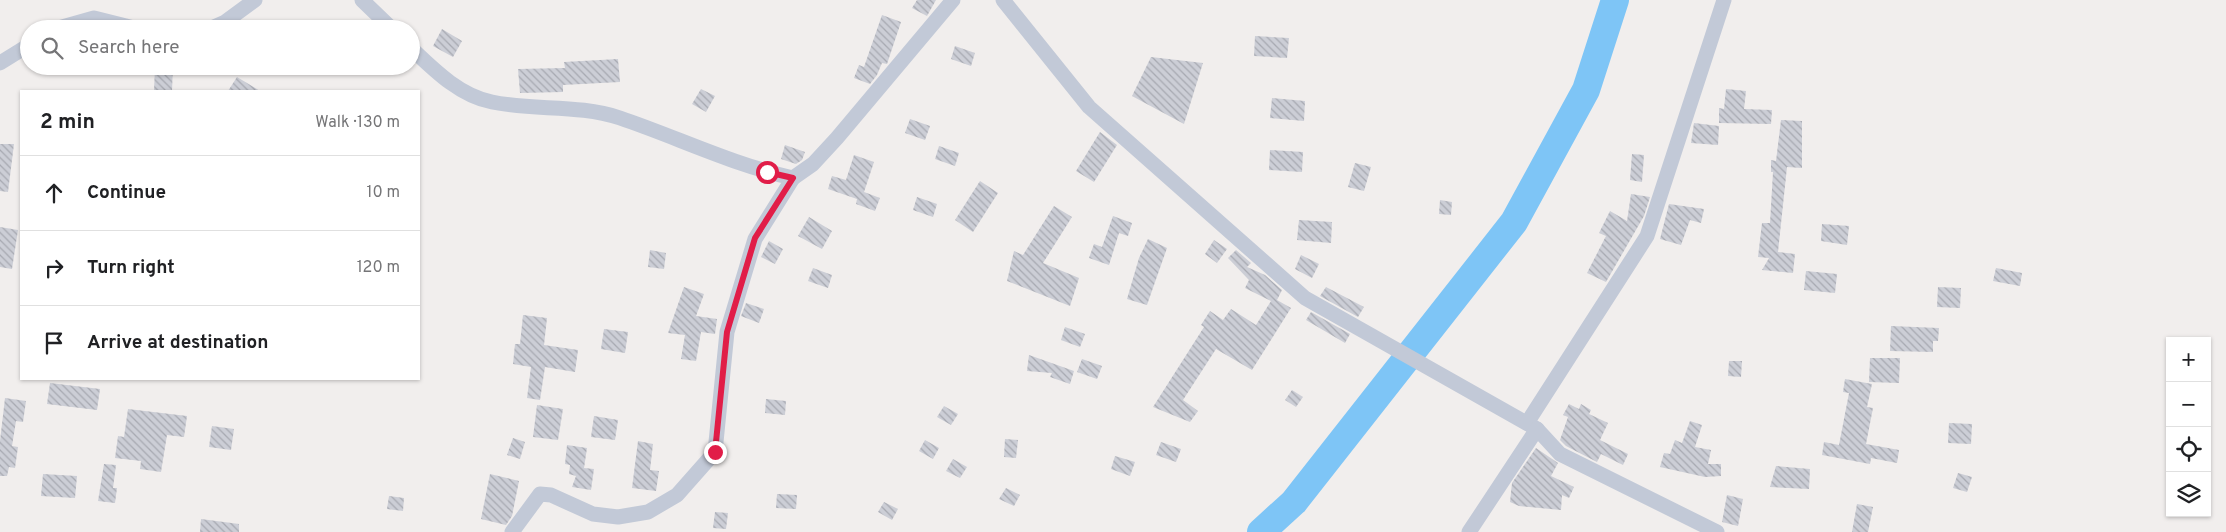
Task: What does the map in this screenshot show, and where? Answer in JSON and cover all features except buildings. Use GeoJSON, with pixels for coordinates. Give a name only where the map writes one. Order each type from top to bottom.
{"type":"FeatureCollection","features":[{"type":"Feature","properties":{"kind":"street"},"geometry":{"type":"LineString","coordinates":[[228,20],[255,0]]}},
{"type":"Feature","properties":{"kind":"street"},"geometry":{"type":"LineString","coordinates":[[362,0],[383,20]]}},
{"type":"Feature","properties":{"kind":"street"},"geometry":{"type":"LineString","coordinates":[[512,532],[540,494],[551,495],[593,514],[618,517],[648,512],[677,496],[715,452],[727,332],[755,238],[793,178],[813,164],[837,138],[953,0]]}},
{"type":"Feature","properties":{"kind":"street"},"geometry":{"type":"LineString","coordinates":[[1003,0],[1089,107],[1305,298],[1532,426],[1560,454],[1717,532]]}},
{"type":"Feature","properties":{"kind":"street"},"geometry":{"type":"LineString","coordinates":[[1469,532],[1647,236],[1724,0]]}},
{"type":"Feature","properties":{"kind":"street"},"geometry":{"type":"LineString","coordinates":[[87,20],[94,18],[102,20]]}},
{"type":"Feature","properties":{"kind":"street"},"geometry":{"type":"LineString","coordinates":[[0,63],[20,51]]}},
{"type":"Feature","properties":{"kind":"street"},"geometry":{"type":"LineString","coordinates":[[420,57],[430,68],[461,89],[491,102],[579,109],[619,118],[730,161],[793,178]]}},
{"type":"Feature","properties":{"kind":"waterway"},"geometry":{"type":"LineString","coordinates":[[1261,532],[1294,502],[1514,222],[1586,90],[1615,0]]}},
{"type":"Feature","properties":{"kind":"route"},"geometry":{"type":"LineString","coordinates":[[715,452],[727,332],[755,238],[793,178],[767,172]]}}]}
